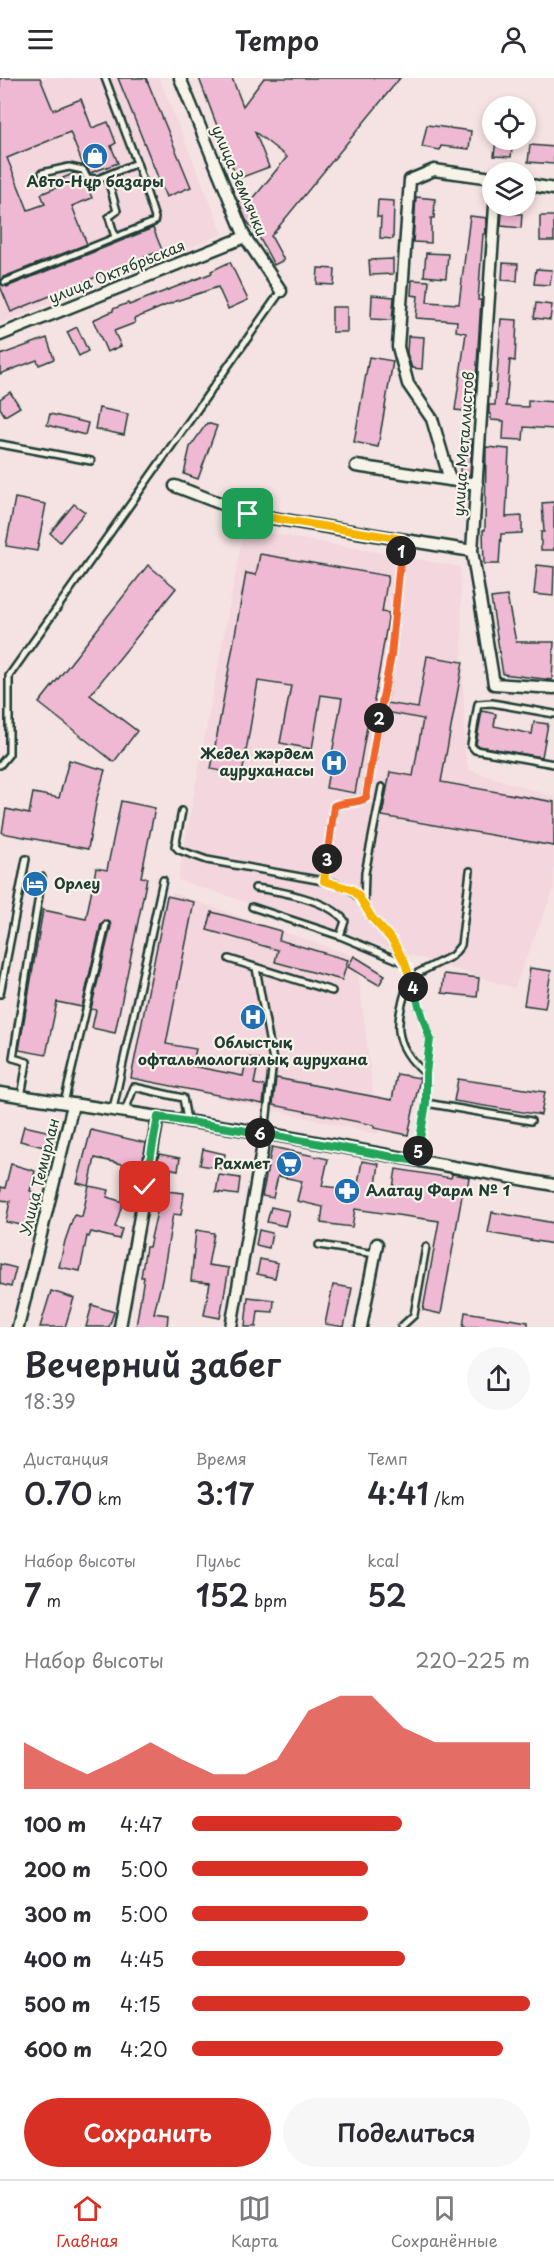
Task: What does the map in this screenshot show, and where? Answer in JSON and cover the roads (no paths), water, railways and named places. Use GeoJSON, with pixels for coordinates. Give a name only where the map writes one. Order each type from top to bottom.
{"type":"FeatureCollection","features":[{"type":"Feature","properties":{"kind":"street","name":"улица Землячки"},"geometry":{"type":"LineString","coordinates":[[180,78],[245,237],[281,291]]}},
{"type":"Feature","properties":{"kind":"street"},"geometry":{"type":"LineString","coordinates":[[450,480],[432,419],[408,384],[398,347],[410,180],[434,170],[482,177]]}},
{"type":"Feature","properties":{"kind":"street"},"geometry":{"type":"LineString","coordinates":[[536,186],[554,189]]}},
{"type":"Feature","properties":{"kind":"street","name":"улица Металлистов"},"geometry":{"type":"LineString","coordinates":[[494,216],[472,551],[494,684],[554,688]]}},
{"type":"Feature","properties":{"kind":"street","name":"улица Октябрьская"},"geometry":{"type":"LineString","coordinates":[[0,335],[245,237]]}},
{"type":"Feature","properties":{"kind":"street"},"geometry":{"type":"LineString","coordinates":[[356,466],[477,483]]}},
{"type":"Feature","properties":{"kind":"street"},"geometry":{"type":"LineString","coordinates":[[175,486],[248,514],[472,551]]}},
{"type":"Feature","properties":{"kind":"street"},"geometry":{"type":"LineString","coordinates":[[0,1094],[264,1133],[554,1185]]}},
{"type":"Feature","properties":{"kind":"street","name":"Улица Темирлан"},"geometry":{"type":"LineString","coordinates":[[18,1327],[68,1104]]}},
{"type":"Feature","properties":{"kind":"street"},"geometry":{"type":"LineString","coordinates":[[120,1327],[158,1117]]}},
{"type":"Feature","properties":{"kind":"street"},"geometry":{"type":"LineString","coordinates":[[231,1327],[264,1133]]}},
{"type":"Feature","properties":{"kind":"street"},"geometry":{"type":"LineString","coordinates":[[361,1327],[376,1249]]}},
{"type":"Feature","properties":{"kind":"lane"},"geometry":{"type":"LineString","coordinates":[[5,282],[154,222],[155,218],[137,163],[105,78]]}},
{"type":"Feature","properties":{"kind":"lane"},"geometry":{"type":"LineString","coordinates":[[42,173],[69,167],[83,170],[87,178],[98,179],[137,163]]}},
{"type":"Feature","properties":{"kind":"lane"},"geometry":{"type":"LineString","coordinates":[[107,176],[117,211],[110,217],[115,237]]}},
{"type":"Feature","properties":{"kind":"lane"},"geometry":{"type":"LineString","coordinates":[[0,765],[9,754],[9,676],[281,291]]}},
{"type":"Feature","properties":{"kind":"lane"},"geometry":{"type":"LineString","coordinates":[[0,444],[91,461]]}},
{"type":"Feature","properties":{"kind":"lane"},"geometry":{"type":"LineString","coordinates":[[324,881],[334,806],[362,800],[366,795],[391,656],[402,539]]}},
{"type":"Feature","properties":{"kind":"lane"},"geometry":{"type":"LineString","coordinates":[[554,714],[492,703],[478,704],[471,745],[475,750],[554,764]]}},
{"type":"Feature","properties":{"kind":"lane"},"geometry":{"type":"LineString","coordinates":[[364,905],[365,873],[382,787]]}},
{"type":"Feature","properties":{"kind":"lane"},"geometry":{"type":"LineString","coordinates":[[182,811],[176,842],[178,850],[207,860],[324,881],[351,889],[372,918],[393,941],[410,976],[430,1039],[426,1074],[426,1103],[416,1161]]}},
{"type":"Feature","properties":{"kind":"lane"},"geometry":{"type":"LineString","coordinates":[[0,994],[26,859]]}},
{"type":"Feature","properties":{"kind":"lane"},"geometry":{"type":"LineString","coordinates":[[426,1074],[411,1062],[402,1049],[399,1032],[401,1005],[410,976],[452,956],[461,945],[470,871]]}},
{"type":"Feature","properties":{"kind":"lane"},"geometry":{"type":"LineString","coordinates":[[21,1097],[27,1062],[13,1058],[42,877]]}},
{"type":"Feature","properties":{"kind":"lane"},"geometry":{"type":"LineString","coordinates":[[112,1111],[163,880]]}},
{"type":"Feature","properties":{"kind":"lane"},"geometry":{"type":"LineString","coordinates":[[255,888],[315,901],[335,911],[345,921],[340,936]]}},
{"type":"Feature","properties":{"kind":"lane"},"geometry":{"type":"LineString","coordinates":[[252,907],[340,936],[405,963]]}},
{"type":"Feature","properties":{"kind":"lane"},"geometry":{"type":"LineString","coordinates":[[68,1104],[106,925]]}},
{"type":"Feature","properties":{"kind":"lane"},"geometry":{"type":"LineString","coordinates":[[229,959],[332,991]]}},
{"type":"Feature","properties":{"kind":"lane"},"geometry":{"type":"LineString","coordinates":[[256,968],[273,1061],[264,1133]]}},
{"type":"Feature","properties":{"kind":"lane"},"geometry":{"type":"LineString","coordinates":[[124,1113],[134,1087],[183,1098],[187,1122]]}},
{"type":"Feature","properties":{"kind":"lane"},"geometry":{"type":"LineString","coordinates":[[426,1103],[531,1121]]}},
{"type":"Feature","properties":{"kind":"lane"},"geometry":{"type":"LineString","coordinates":[[319,1245],[376,1249]]}},
{"type":"Feature","properties":{"kind":"lane"},"geometry":{"type":"LineString","coordinates":[[401,1327],[414,1315],[426,1246]]}},
{"type":"Feature","properties":{"kind":"place","name":"Авто-Нұр базары"},"geometry":{"type":"Point","coordinates":[95,156]}},
{"type":"Feature","properties":{"kind":"place","name":"Жедел жәрдем ауруханасы"},"geometry":{"type":"Point","coordinates":[334,763]}},
{"type":"Feature","properties":{"kind":"place","name":"Орлеу"},"geometry":{"type":"Point","coordinates":[35,884]}},
{"type":"Feature","properties":{"kind":"place","name":"Облыстық офтальмологиялық аурухана"},"geometry":{"type":"Point","coordinates":[253,1017]}},
{"type":"Feature","properties":{"kind":"place","name":"Рахмет"},"geometry":{"type":"Point","coordinates":[289,1164]}},
{"type":"Feature","properties":{"kind":"place","name":"Алатау Фарм № 1"},"geometry":{"type":"Point","coordinates":[347,1191]}}]}
